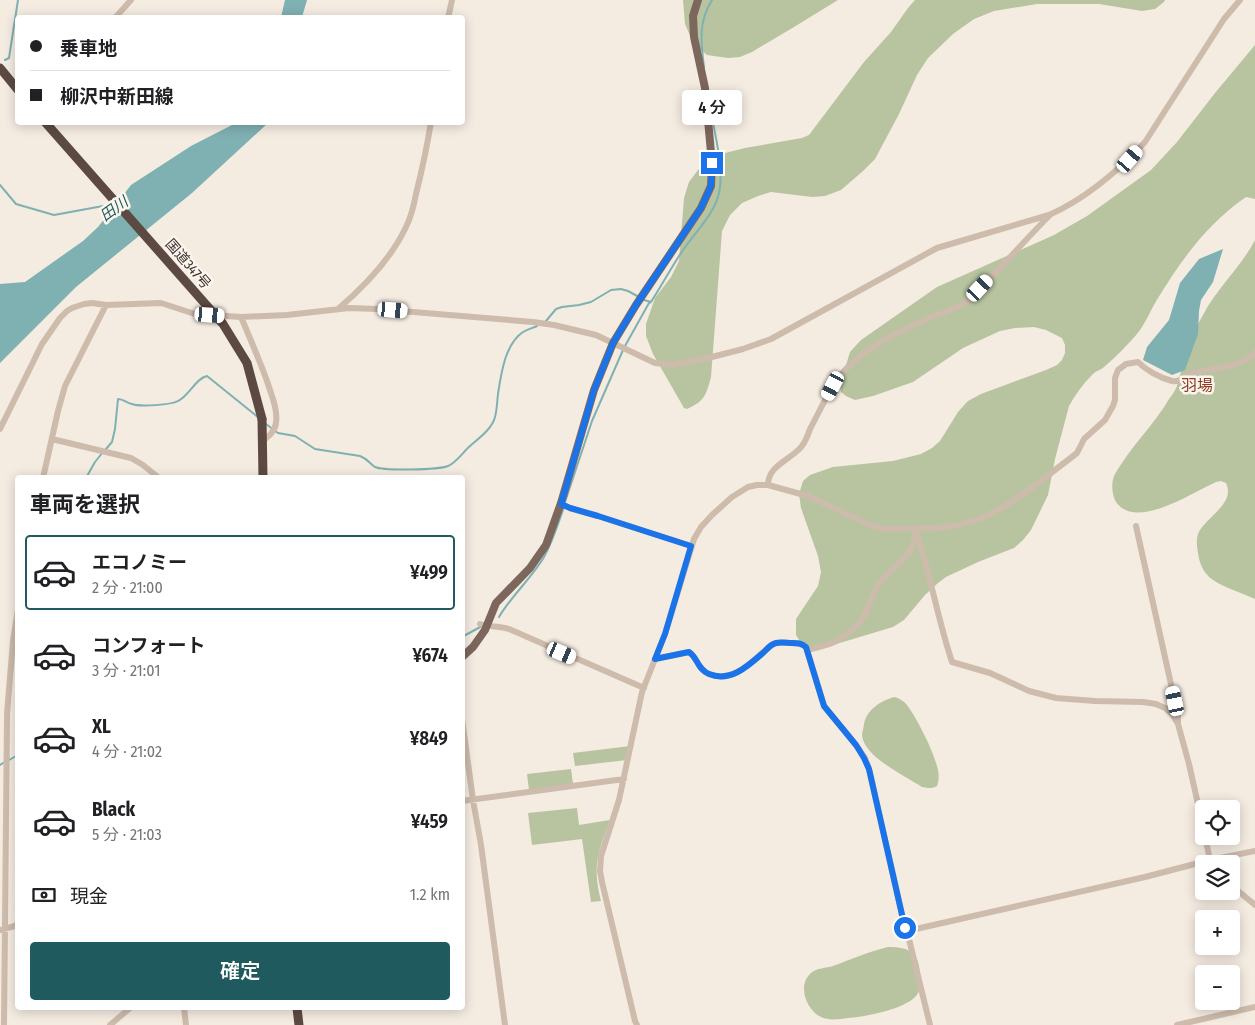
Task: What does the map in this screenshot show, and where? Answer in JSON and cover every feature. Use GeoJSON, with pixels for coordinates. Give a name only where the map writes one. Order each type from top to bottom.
{"type":"FeatureCollection","features":[{"type":"Feature","properties":{"kind":"highway"},"geometry":{"type":"LineString","coordinates":[[0,68],[15,86]]}},
{"type":"Feature","properties":{"kind":"highway","name":"国道347号"},"geometry":{"type":"LineString","coordinates":[[48,125],[223,324],[247,363],[262,419],[263,475]]}},
{"type":"Feature","properties":{"kind":"highway"},"geometry":{"type":"LineString","coordinates":[[297,1010],[299,1025]]}},
{"type":"Feature","properties":{"kind":"main road"},"geometry":{"type":"LineString","coordinates":[[465,655],[485,630],[484,625],[496,603],[530,568],[546,545],[561,504],[594,390],[636,305],[701,208],[711,186],[712,163],[705,88],[694,36],[693,16],[698,0]]}},
{"type":"Feature","properties":{"kind":"street"},"geometry":{"type":"LineString","coordinates":[[449,15],[452,0]]}},
{"type":"Feature","properties":{"kind":"street"},"geometry":{"type":"LineString","coordinates":[[0,429],[42,344],[60,318],[77,305],[92,303],[106,305],[161,303],[195,314],[241,317],[287,315],[349,308],[533,322],[596,334],[656,363],[673,365],[708,358],[771,340],[937,248],[1049,215],[1066,208],[1087,193],[1130,159],[1140,147],[1224,19],[1240,0]]}},
{"type":"Feature","properties":{"kind":"street"},"geometry":{"type":"LineString","coordinates":[[117,15],[129,1]]}},
{"type":"Feature","properties":{"kind":"street"},"geometry":{"type":"LineString","coordinates":[[337,310],[378,271],[408,225],[420,180],[430,125]]}},
{"type":"Feature","properties":{"kind":"street"},"geometry":{"type":"LineString","coordinates":[[768,485],[770,474],[802,446],[833,386],[840,375],[852,363],[892,336],[964,303],[1049,215]]}},
{"type":"Feature","properties":{"kind":"street"},"geometry":{"type":"LineString","coordinates":[[43,475],[65,386],[106,305]]}},
{"type":"Feature","properties":{"kind":"street"},"geometry":{"type":"LineString","coordinates":[[241,317],[258,356],[272,396],[276,416],[276,424],[271,434],[263,441]]}},
{"type":"Feature","properties":{"kind":"street"},"geometry":{"type":"LineString","coordinates":[[636,1025],[602,882],[600,871],[601,856],[619,800],[644,688],[670,617],[691,546],[707,520],[732,497],[748,487],[768,485],[808,496],[872,526],[892,530],[956,526],[967,523],[990,515],[1029,490],[1077,453],[1084,439],[1109,415],[1114,406],[1115,378],[1118,370],[1126,364],[1138,362],[1159,376],[1172,381],[1180,381],[1193,373],[1236,364],[1248,359],[1255,353]]}},
{"type":"Feature","properties":{"kind":"street"},"geometry":{"type":"LineString","coordinates":[[52,438],[131,458],[155,475]]}},
{"type":"Feature","properties":{"kind":"street"},"geometry":{"type":"LineString","coordinates":[[561,504],[691,546]]}},
{"type":"Feature","properties":{"kind":"street"},"geometry":{"type":"LineString","coordinates":[[1136,526],[1178,716],[1178,724],[1197,800]]}},
{"type":"Feature","properties":{"kind":"street"},"geometry":{"type":"LineString","coordinates":[[808,650],[836,642],[852,630],[862,619],[877,586],[908,554],[916,529]]}},
{"type":"Feature","properties":{"kind":"street"},"geometry":{"type":"LineString","coordinates":[[916,529],[952,662],[995,675],[1029,691],[1056,698],[1156,704],[1172,714],[1178,724]]}},
{"type":"Feature","properties":{"kind":"street"},"geometry":{"type":"LineString","coordinates":[[484,625],[509,629],[644,688]]}},
{"type":"Feature","properties":{"kind":"street"},"geometry":{"type":"LineString","coordinates":[[4,1025],[3,929],[6,773],[9,685],[15,629]]}},
{"type":"Feature","properties":{"kind":"street"},"geometry":{"type":"LineString","coordinates":[[655,659],[689,652],[703,671],[712,675],[723,676],[734,674],[744,669],[770,646],[777,643],[800,643],[808,650],[824,706],[856,745],[869,769],[905,928],[930,1025]]}},
{"type":"Feature","properties":{"kind":"street"},"geometry":{"type":"LineString","coordinates":[[465,741],[505,1025]]}},
{"type":"Feature","properties":{"kind":"street"},"geometry":{"type":"LineString","coordinates":[[465,801],[624,779]]}},
{"type":"Feature","properties":{"kind":"street"},"geometry":{"type":"LineString","coordinates":[[1239,855],[1255,851]]}},
{"type":"Feature","properties":{"kind":"street"},"geometry":{"type":"LineString","coordinates":[[907,931],[1195,866]]}},
{"type":"Feature","properties":{"kind":"street"},"geometry":{"type":"LineString","coordinates":[[1240,892],[1255,905]]}},
{"type":"Feature","properties":{"kind":"street"},"geometry":{"type":"LineString","coordinates":[[1177,1025],[1255,1007]]}},
{"type":"Feature","properties":{"kind":"street"},"geometry":{"type":"LineString","coordinates":[[110,1025],[128,1010]]}},
{"type":"Feature","properties":{"kind":"street"},"geometry":{"type":"LineString","coordinates":[[184,1010],[186,1025]]}},
{"type":"Feature","properties":{"kind":"green space"},"geometry":{"type":"Polygon","coordinates":[[[683,0],[838,0],[752,52],[740,57],[728,58],[707,55],[693,43],[685,24],[683,0]]]}},
{"type":"Feature","properties":{"kind":"green space"},"geometry":{"type":"Polygon","coordinates":[[[915,0],[1165,0],[1155,9],[1142,11],[1099,4],[1037,4],[994,11],[974,19],[953,34],[928,58],[917,75],[875,159],[841,190],[825,196],[812,197],[771,192],[742,203],[730,215],[722,231],[711,377],[704,397],[698,403],[687,409],[684,408],[653,354],[646,336],[646,324],[655,298],[671,277],[679,261],[684,198],[689,182],[698,170],[711,159],[725,153],[809,135],[864,62],[891,32],[915,0]]]}},
{"type":"Feature","properties":{"kind":"green space"},"geometry":{"type":"Polygon","coordinates":[[[1255,45],[1255,199],[1246,197],[1232,207],[1208,230],[1177,269],[1137,334],[1103,368],[1085,382],[1069,406],[1048,495],[1031,530],[1014,548],[946,577],[925,595],[904,620],[893,627],[813,651],[801,643],[796,635],[796,619],[818,586],[821,572],[818,556],[801,508],[799,494],[803,481],[810,475],[833,467],[893,461],[921,454],[940,441],[958,412],[968,401],[981,394],[1057,365],[1065,353],[1065,345],[1062,338],[1046,330],[1034,327],[1000,331],[963,348],[913,382],[873,396],[855,400],[841,392],[840,385],[850,352],[861,340],[937,287],[1054,235],[1087,216],[1151,170],[1177,142],[1255,45]]]}},
{"type":"Feature","properties":{"kind":"green space"},"geometry":{"type":"Polygon","coordinates":[[[1255,240],[1255,599],[1214,581],[1205,573],[1200,561],[1197,544],[1198,534],[1227,497],[1226,483],[1216,482],[1165,507],[1137,513],[1125,510],[1116,502],[1112,486],[1114,476],[1119,468],[1175,390],[1190,342],[1209,305],[1255,240]]]}},
{"type":"Feature","properties":{"kind":"green space"},"geometry":{"type":"Polygon","coordinates":[[[894,697],[907,705],[929,745],[939,778],[935,787],[922,787],[886,765],[864,743],[862,734],[868,714],[880,703],[894,697]]]}},
{"type":"Feature","properties":{"kind":"green space"},"geometry":{"type":"Polygon","coordinates":[[[630,746],[627,760],[575,766],[573,753],[630,746]]]}},
{"type":"Feature","properties":{"kind":"green space"},"geometry":{"type":"Polygon","coordinates":[[[571,769],[573,784],[529,790],[527,774],[571,769]]]}},
{"type":"Feature","properties":{"kind":"green space"},"geometry":{"type":"Polygon","coordinates":[[[577,808],[579,825],[610,820],[602,842],[597,868],[598,889],[601,901],[591,902],[582,839],[532,845],[528,813],[577,808]]]}},
{"type":"Feature","properties":{"kind":"green space"},"geometry":{"type":"Polygon","coordinates":[[[888,947],[909,950],[916,958],[920,970],[920,985],[917,994],[911,1001],[884,1012],[838,1019],[821,1017],[811,1009],[804,990],[807,978],[813,971],[888,947]]]}},
{"type":"Feature","properties":{"kind":"water"},"geometry":{"type":"Polygon","coordinates":[[[285,0],[307,0],[303,15],[281,15],[285,0]]]}},
{"type":"Feature","properties":{"kind":"water","name":"田川"},"geometry":{"type":"Polygon","coordinates":[[[232,125],[266,125],[192,193],[76,287],[0,363],[0,284],[25,282],[83,241],[98,227],[131,185],[191,146],[232,125]]]}},
{"type":"Feature","properties":{"kind":"water"},"geometry":{"type":"Polygon","coordinates":[[[1223,249],[1213,282],[1201,300],[1198,334],[1185,370],[1172,375],[1143,360],[1147,347],[1169,320],[1180,283],[1199,259],[1223,249]]]}},
{"type":"Feature","properties":{"kind":"waterway"},"geometry":{"type":"LineString","coordinates":[[16,15],[18,0]]}},
{"type":"Feature","properties":{"kind":"waterway"},"geometry":{"type":"LineString","coordinates":[[704,67],[702,41],[704,16],[712,0]]}},
{"type":"Feature","properties":{"kind":"waterway"},"geometry":{"type":"LineString","coordinates":[[5,60],[9,58],[15,19]]}},
{"type":"Feature","properties":{"kind":"waterway"},"geometry":{"type":"LineString","coordinates":[[625,346],[649,303],[679,256],[711,212],[718,196],[721,178],[718,147],[710,107]]}},
{"type":"Feature","properties":{"kind":"waterway","name":"田川"},"geometry":{"type":"LineString","coordinates":[[0,185],[16,204],[54,215],[103,206],[113,211]]}},
{"type":"Feature","properties":{"kind":"waterway"},"geometry":{"type":"LineString","coordinates":[[546,321],[556,309],[591,302],[611,290],[621,289],[639,297]]}},
{"type":"Feature","properties":{"kind":"waterway"},"geometry":{"type":"LineString","coordinates":[[644,300],[651,302]]}},
{"type":"Feature","properties":{"kind":"waterway"},"geometry":{"type":"LineString","coordinates":[[266,424],[278,433],[295,436],[315,449],[360,456],[375,467],[423,469],[448,466],[457,460],[491,425],[496,414],[501,378],[508,352],[517,337],[537,326]]}},
{"type":"Feature","properties":{"kind":"waterway"},"geometry":{"type":"LineString","coordinates":[[565,502],[592,421],[623,350]]}},
{"type":"Feature","properties":{"kind":"waterway"},"geometry":{"type":"LineString","coordinates":[[106,449],[112,442],[118,399],[136,405],[178,401],[199,380],[207,376],[259,418]]}},
{"type":"Feature","properties":{"kind":"waterway"},"geometry":{"type":"LineString","coordinates":[[88,475],[103,452]]}},
{"type":"Feature","properties":{"kind":"waterway"},"geometry":{"type":"LineString","coordinates":[[499,617],[544,557],[553,539],[564,507]]}},
{"type":"Feature","properties":{"kind":"waterway"},"geometry":{"type":"LineString","coordinates":[[465,635],[482,626]]}},
{"type":"Feature","properties":{"kind":"waterway"},"geometry":{"type":"LineString","coordinates":[[9,760],[15,757]]}},
{"type":"Feature","properties":{"kind":"waterway"},"geometry":{"type":"LineString","coordinates":[[0,765],[5,762]]}},
{"type":"Feature","properties":{"kind":"district","name":"羽場"},"geometry":{"type":"Point","coordinates":[1197,385]}},
{"type":"Feature","properties":{"kind":"route"},"geometry":{"type":"LineString","coordinates":[[712,163],[711,186],[701,208],[613,343],[594,390],[561,504],[691,546],[673,609],[655,659],[689,652],[703,671],[712,675],[723,676],[734,674],[748,667],[770,646],[777,643],[800,643],[806,647],[824,706],[856,745],[869,769],[905,928]]}}]}
